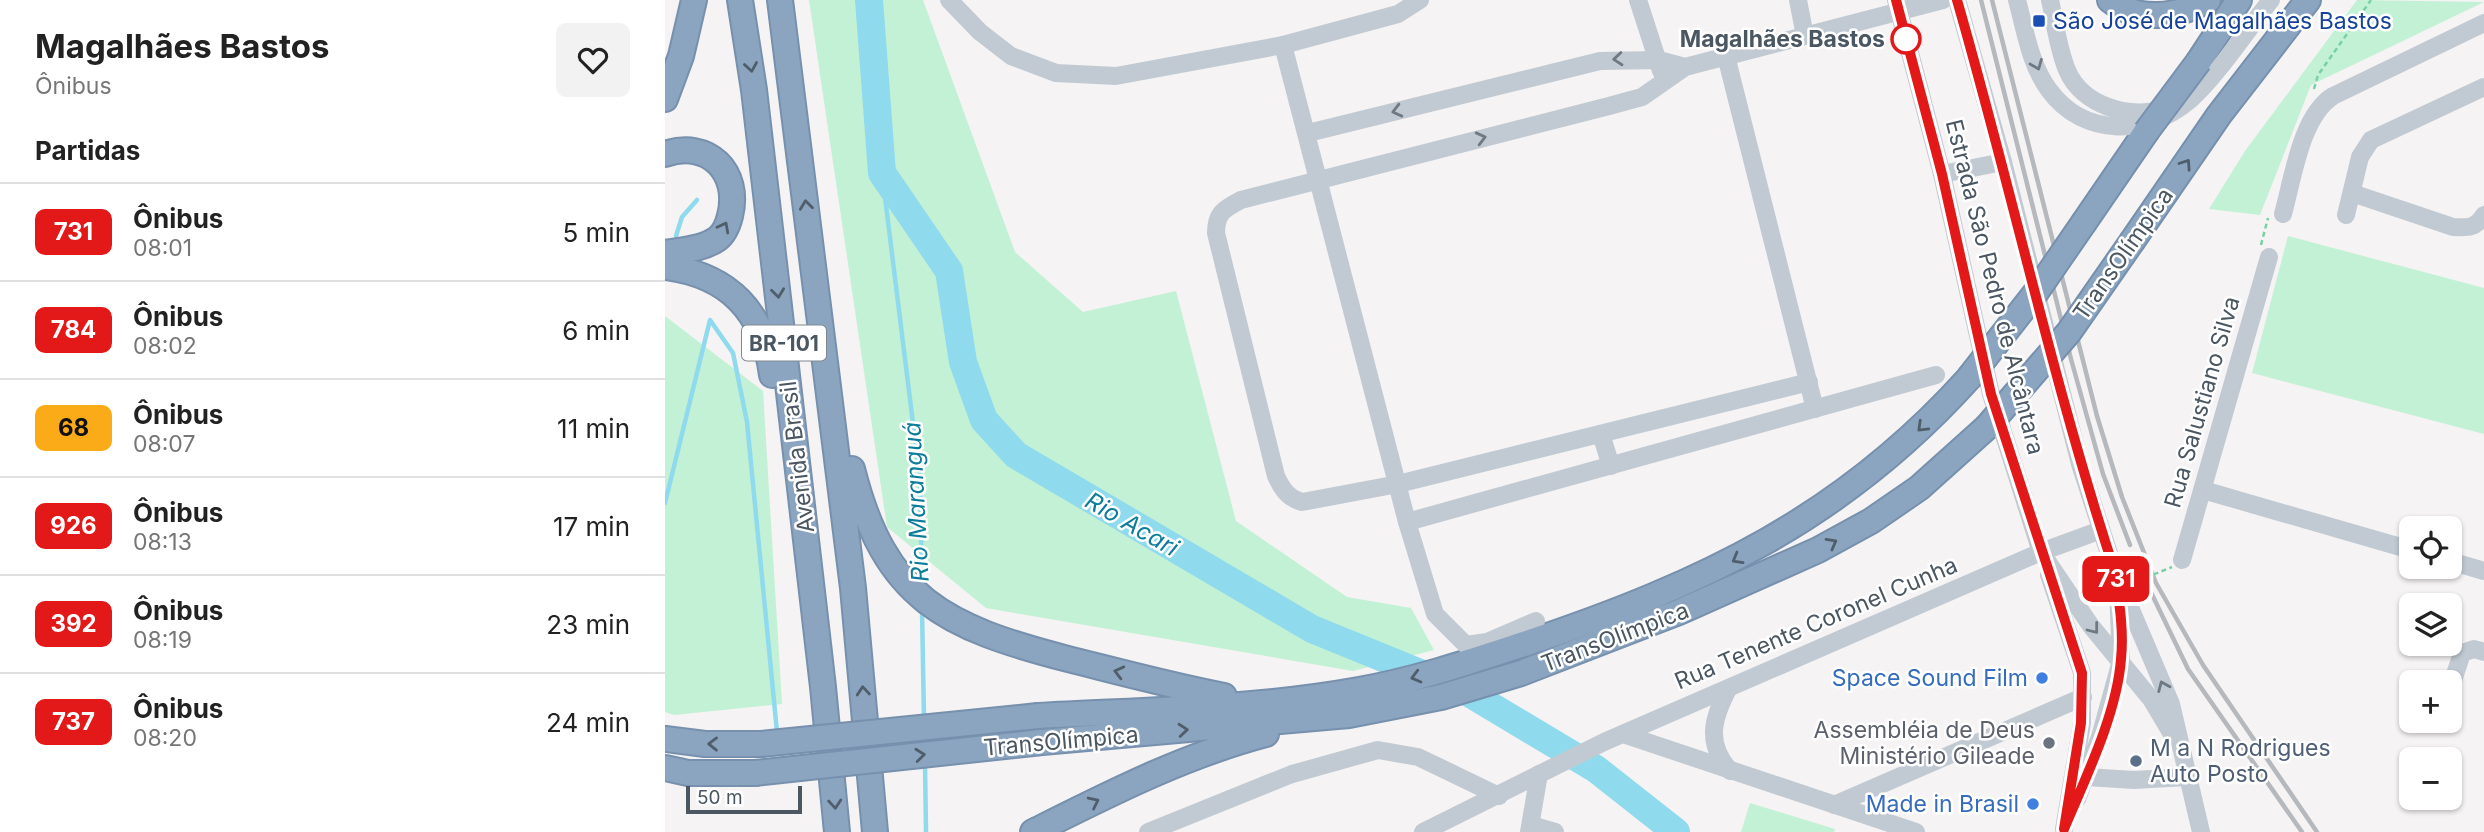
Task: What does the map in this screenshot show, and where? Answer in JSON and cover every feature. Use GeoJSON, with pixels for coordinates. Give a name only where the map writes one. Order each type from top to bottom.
{"type":"FeatureCollection","features":[{"type":"Feature","properties":{"kind":"highway"},"geometry":{"type":"LineString","coordinates":[[665,99],[681,56],[694,0]]}},
{"type":"Feature","properties":{"kind":"highway","name":"Avenida Brasil"},"geometry":{"type":"LineString","coordinates":[[740,0],[754,90],[823,687],[837,832]]}},
{"type":"Feature","properties":{"kind":"highway","name":"Avenida Brasil"},"geometry":{"type":"LineString","coordinates":[[781,0],[853,588],[875,832]]}},
{"type":"Feature","properties":{"kind":"highway"},"geometry":{"type":"LineString","coordinates":[[2110,0],[2120,9],[2166,16],[2192,10],[2208,0]]}},
{"type":"Feature","properties":{"kind":"highway","name":"TransOlímpica"},"geometry":{"type":"LineString","coordinates":[[665,739],[705,744],[761,744],[1038,716],[1257,703],[1310,697],[1404,680],[1481,657],[1561,631],[1725,566],[1802,522],[1895,453],[1969,378],[2034,295],[2239,0]]}},
{"type":"Feature","properties":{"kind":"highway","name":"TransOlímpica"},"geometry":{"type":"LineString","coordinates":[[665,768],[688,773],[755,773],[1042,742],[1352,714],[1441,697],[1521,673],[1703,602],[1818,550],[1871,521],[1919,488],[1987,427],[2069,332],[2219,115],[2308,0]]}},
{"type":"Feature","properties":{"kind":"highway"},"geometry":{"type":"LineString","coordinates":[[665,155],[680,150],[712,157],[724,168],[732,184],[734,202],[728,224],[720,237],[706,245],[665,253]]}},
{"type":"Feature","properties":{"kind":"highway"},"geometry":{"type":"LineString","coordinates":[[665,267],[701,275],[743,302],[758,323],[769,348],[811,663],[823,687]]}},
{"type":"Feature","properties":{"kind":"highway"},"geometry":{"type":"LineString","coordinates":[[829,395],[867,520],[894,570],[923,601],[964,626],[994,639],[1257,703]]}},
{"type":"Feature","properties":{"kind":"highway"},"geometry":{"type":"LineString","coordinates":[[1033,832],[1152,773],[1219,747],[1352,714]]}},
{"type":"Feature","properties":{"kind":"street"},"geometry":{"type":"LineString","coordinates":[[949,0],[980,32],[1011,56],[1056,73],[1116,76],[1283,45],[1398,15],[1420,0]]}},
{"type":"Feature","properties":{"kind":"street"},"geometry":{"type":"LineString","coordinates":[[1638,0],[1659,60],[1663,85]]}},
{"type":"Feature","properties":{"kind":"street"},"geometry":{"type":"LineString","coordinates":[[1798,0],[1805,36]]}},
{"type":"Feature","properties":{"kind":"street"},"geometry":{"type":"LineString","coordinates":[[1809,382],[1398,484],[1302,502],[1287,494],[1276,476],[1216,233],[1216,220],[1223,209],[1241,200],[1642,97],[1663,85],[1685,67],[1805,36],[1898,6],[1943,0]]}},
{"type":"Feature","properties":{"kind":"street","name":"Estrada São Pedro de Alcântara"},"geometry":{"type":"LineString","coordinates":[[1957,0],[2003,162],[2080,464],[2115,572],[2171,704],[2201,832]]}},
{"type":"Feature","properties":{"kind":"street"},"geometry":{"type":"LineString","coordinates":[[2017,0],[2036,66],[2049,90],[2065,107],[2085,119],[2129,129],[2170,114],[2192,98],[2271,0]]}},
{"type":"Feature","properties":{"kind":"street"},"geometry":{"type":"LineString","coordinates":[[2050,0],[2066,67],[2073,81],[2099,103],[2118,110],[2152,112],[2192,98]]}},
{"type":"Feature","properties":{"kind":"street","name":"Estrada São Pedro de Alcântara"},"geometry":{"type":"LineString","coordinates":[[1898,6],[1942,174],[1991,394],[2041,552],[2091,626],[2151,699],[2183,751]]}},
{"type":"Feature","properties":{"kind":"street"},"geometry":{"type":"LineString","coordinates":[[2283,214],[2309,121],[2317,106],[2484,23]]}},
{"type":"Feature","properties":{"kind":"street"},"geometry":{"type":"LineString","coordinates":[[1283,45],[1407,522],[1435,614],[1467,645],[1487,642],[1536,621]]}},
{"type":"Feature","properties":{"kind":"street"},"geometry":{"type":"LineString","coordinates":[[1726,56],[1815,409]]}},
{"type":"Feature","properties":{"kind":"street"},"geometry":{"type":"LineString","coordinates":[[1308,133],[1600,61],[1659,60],[1685,67]]}},
{"type":"Feature","properties":{"kind":"street"},"geometry":{"type":"LineString","coordinates":[[2346,215],[2361,157],[2371,140],[2481,89],[2484,108]]}},
{"type":"Feature","properties":{"kind":"street"},"geometry":{"type":"LineString","coordinates":[[1942,174],[2003,162]]}},
{"type":"Feature","properties":{"kind":"street"},"geometry":{"type":"LineString","coordinates":[[2352,193],[2453,227],[2469,228],[2479,223],[2484,215]]}},
{"type":"Feature","properties":{"kind":"street","name":"Rua Salustiano Silva"},"geometry":{"type":"LineString","coordinates":[[2177,563],[2203,491],[2269,257]]}},
{"type":"Feature","properties":{"kind":"street"},"geometry":{"type":"LineString","coordinates":[[1407,522],[1936,375]]}},
{"type":"Feature","properties":{"kind":"street"},"geometry":{"type":"LineString","coordinates":[[1601,434],[1611,466]]}},
{"type":"Feature","properties":{"kind":"street"},"geometry":{"type":"LineString","coordinates":[[2203,491],[2399,547]]}},
{"type":"Feature","properties":{"kind":"street","name":"Rua Tenente Coronel Cunha"},"geometry":{"type":"LineString","coordinates":[[1423,832],[1604,742],[2041,552],[2101,530]]}},
{"type":"Feature","properties":{"kind":"street"},"geometry":{"type":"LineString","coordinates":[[2041,552],[2077,654],[2083,697],[2078,751],[2064,831]]}},
{"type":"Feature","properties":{"kind":"street"},"geometry":{"type":"LineString","coordinates":[[2462,565],[2484,571]]}},
{"type":"Feature","properties":{"kind":"street"},"geometry":{"type":"LineString","coordinates":[[2064,831],[2086,777],[2121,661],[2122,631],[2115,572]]}},
{"type":"Feature","properties":{"kind":"street"},"geometry":{"type":"LineString","coordinates":[[2456,670],[2462,653],[2474,649],[2484,652]]}},
{"type":"Feature","properties":{"kind":"street"},"geometry":{"type":"LineString","coordinates":[[1728,690],[1716,712],[1712,731],[1715,750],[1730,771]]}},
{"type":"Feature","properties":{"kind":"street"},"geometry":{"type":"LineString","coordinates":[[1834,805],[2083,697]]}},
{"type":"Feature","properties":{"kind":"street"},"geometry":{"type":"LineString","coordinates":[[1623,734],[1916,832]]}},
{"type":"Feature","properties":{"kind":"street"},"geometry":{"type":"LineString","coordinates":[[1148,832],[1292,775],[1378,751],[1418,757],[1499,796]]}},
{"type":"Feature","properties":{"kind":"street"},"geometry":{"type":"LineString","coordinates":[[1546,771],[1530,828],[1555,832]]}},
{"type":"Feature","properties":{"kind":"street"},"geometry":{"type":"LineString","coordinates":[[2086,777],[2134,780],[2187,777]]}},
{"type":"Feature","properties":{"kind":"path"},"geometry":{"type":"LineString","coordinates":[[2317,106],[2314,86],[2318,75],[2371,0]]}},
{"type":"Feature","properties":{"kind":"path"},"geometry":{"type":"LineString","coordinates":[[2130,583],[2177,563]]}},
{"type":"Feature","properties":{"kind":"green space"},"geometry":{"type":"Polygon","coordinates":[[[809,0],[923,0],[1015,252],[1083,312],[1176,291],[1236,521],[1347,597],[1411,608],[1434,650],[1353,671],[986,608],[887,527],[809,0]]]}},
{"type":"Feature","properties":{"kind":"green space"},"geometry":{"type":"Polygon","coordinates":[[[2357,0],[2484,2],[2311,85],[2260,215],[2209,209],[2245,151],[2357,0]]]}},
{"type":"Feature","properties":{"kind":"green space"},"geometry":{"type":"Polygon","coordinates":[[[2288,236],[2484,288],[2484,434],[2252,373],[2288,236]]]}},
{"type":"Feature","properties":{"kind":"green space"},"geometry":{"type":"Polygon","coordinates":[[[665,316],[763,391],[782,704],[674,715],[665,712],[665,316]]]}},
{"type":"Feature","properties":{"kind":"green space"},"geometry":{"type":"Polygon","coordinates":[[[1750,803],[1835,829],[1834,832],[1741,832],[1750,803]]]}},
{"type":"Feature","properties":{"kind":"waterway","name":"Rio Acari"},"geometry":{"type":"LineString","coordinates":[[869,0],[882,173],[949,271],[963,362],[984,420],[1016,455],[1312,629],[1469,693],[1596,769],[1676,832]]}},
{"type":"Feature","properties":{"kind":"waterway","name":"Rio Maranguá"},"geometry":{"type":"LineString","coordinates":[[882,173],[920,480],[922,583]]}},
{"type":"Feature","properties":{"kind":"waterway"},"geometry":{"type":"LineString","coordinates":[[676,236],[682,217],[697,200]]}},
{"type":"Feature","properties":{"kind":"waterway"},"geometry":{"type":"LineString","coordinates":[[665,503],[710,320],[733,353],[747,422],[777,732]]}},
{"type":"Feature","properties":{"kind":"waterway","name":"Rio Maranguá"},"geometry":{"type":"LineString","coordinates":[[922,609],[924,719]]}},
{"type":"Feature","properties":{"kind":"waterway","name":"Rio Maranguá"},"geometry":{"type":"LineString","coordinates":[[925,763],[926,832]]}},
{"type":"Feature","properties":{"kind":"railway"},"geometry":{"type":"LineString","coordinates":[[1981,0],[2071,359],[2103,474],[2130,545]]}},
{"type":"Feature","properties":{"kind":"railway"},"geometry":{"type":"LineString","coordinates":[[1992,0],[2097,416],[2122,497],[2156,583],[2203,665],[2317,832]]}},
{"type":"Feature","properties":{"kind":"railway"},"geometry":{"type":"LineString","coordinates":[[2145,580],[2188,669],[2302,832]]}},
{"type":"Feature","properties":{"kind":"bus line","name":"731"},"geometry":{"type":"LineString","coordinates":[[1896,0],[1942,174],[1991,394],[2082,673],[2083,697],[2078,751],[2064,829],[2086,777],[2115,690],[2121,661],[2122,631],[2118,589],[2080,464],[2003,162],[1957,0]]}},
{"type":"Feature","properties":{"kind":"place","name":"São José de Magalhães Bastos"},"geometry":{"type":"Point","coordinates":[2039,21]}},
{"type":"Feature","properties":{"kind":"place","name":"Magalhães Bastos"},"geometry":{"type":"Point","coordinates":[1906,39]}},
{"type":"Feature","properties":{"kind":"place","name":"Space Sound Film"},"geometry":{"type":"Point","coordinates":[2042,678]}},
{"type":"Feature","properties":{"kind":"place","name":"Assembléia de Deus Ministério Gileade"},"geometry":{"type":"Point","coordinates":[2049,743]}},
{"type":"Feature","properties":{"kind":"place","name":"M a N Rodrigues Auto Posto"},"geometry":{"type":"Point","coordinates":[2136,761]}},
{"type":"Feature","properties":{"kind":"place","name":"Made in Brasil"},"geometry":{"type":"Point","coordinates":[2033,804]}}]}
